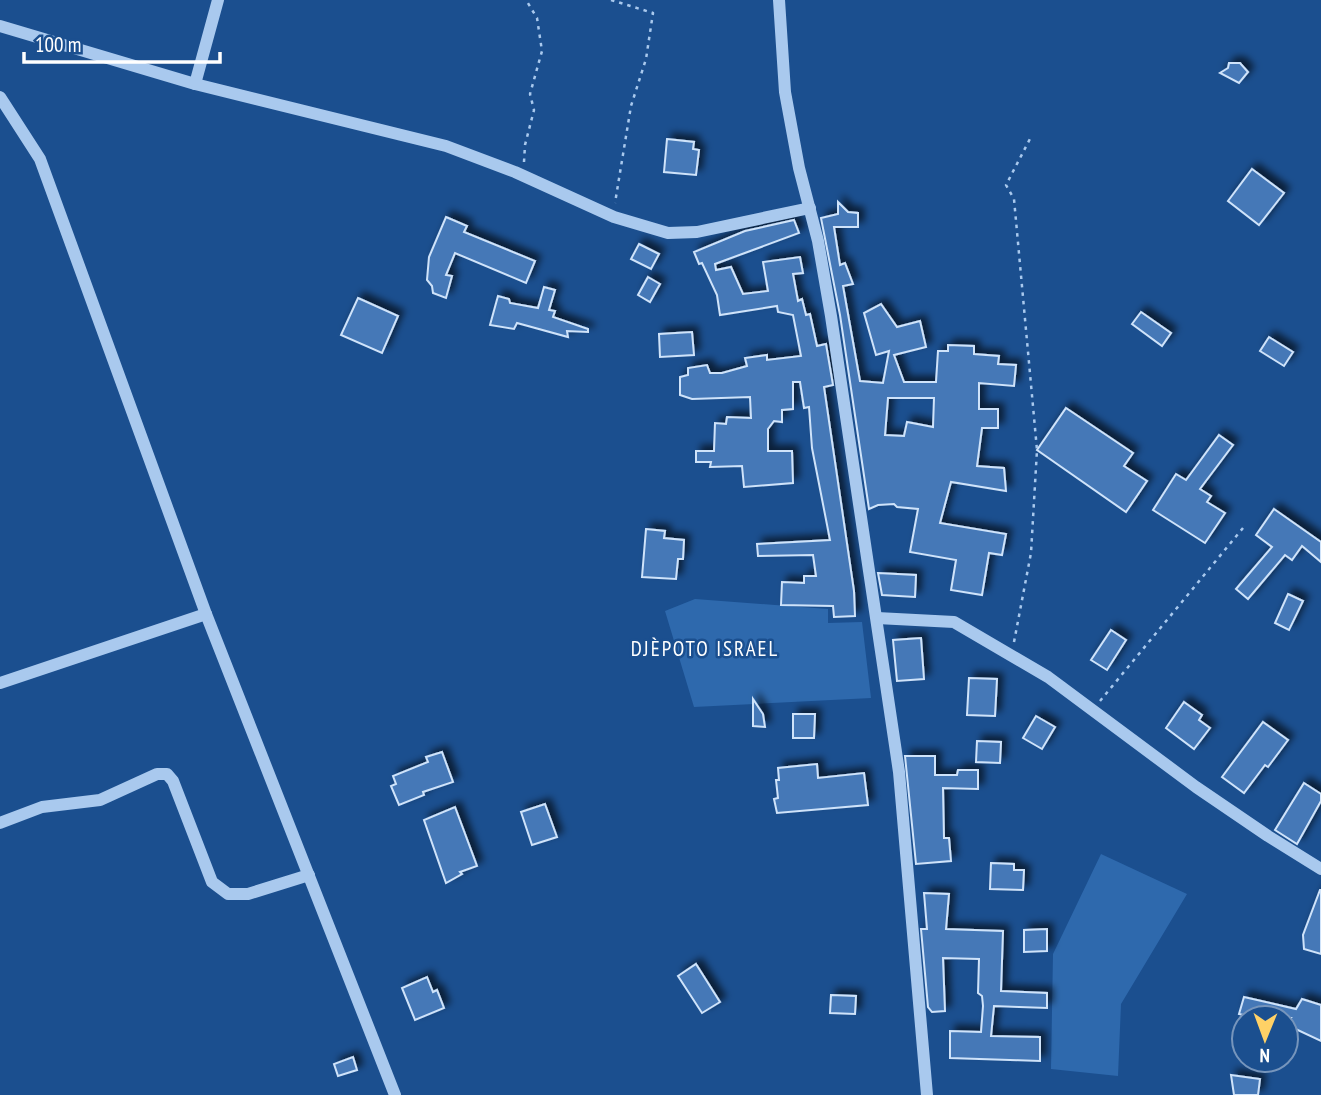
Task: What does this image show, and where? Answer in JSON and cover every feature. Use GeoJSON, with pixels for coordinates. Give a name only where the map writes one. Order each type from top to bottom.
{"type":"FeatureCollection","features":[{"type":"Feature","properties":{"kind":"street"},"geometry":{"type":"LineString","coordinates":[[195,84],[218,0]]}},
{"type":"Feature","properties":{"kind":"street"},"geometry":{"type":"LineString","coordinates":[[779,0],[785,92],[799,168],[818,241],[831,316],[899,772],[927,1095]]}},
{"type":"Feature","properties":{"kind":"street"},"geometry":{"type":"LineString","coordinates":[[0,26],[195,84],[446,146],[523,176],[614,217],[668,233],[697,232],[810,208]]}},
{"type":"Feature","properties":{"kind":"street"},"geometry":{"type":"LineString","coordinates":[[0,97],[40,159],[206,614],[395,1095]]}},
{"type":"Feature","properties":{"kind":"street"},"geometry":{"type":"LineString","coordinates":[[0,683],[206,614]]}},
{"type":"Feature","properties":{"kind":"street"},"geometry":{"type":"LineString","coordinates":[[877,618],[954,622],[1048,677],[1196,787],[1321,869]]}},
{"type":"Feature","properties":{"kind":"street"},"geometry":{"type":"LineString","coordinates":[[0,823],[42,807],[100,800],[148,778],[167,774],[173,781],[212,882],[228,894],[248,894],[309,875]]}},
{"type":"Feature","properties":{"kind":"path"},"geometry":{"type":"LineString","coordinates":[[523,176],[525,145],[534,110],[530,94],[542,51],[537,18],[526,0]]}},
{"type":"Feature","properties":{"kind":"path"},"geometry":{"type":"LineString","coordinates":[[611,0],[653,13],[646,59],[631,106],[615,194],[614,217]]}},
{"type":"Feature","properties":{"kind":"path"},"geometry":{"type":"LineString","coordinates":[[1011,655],[1031,553],[1037,450],[1014,200],[1006,185],[1032,135]]}},
{"type":"Feature","properties":{"kind":"path"},"geometry":{"type":"LineString","coordinates":[[1093,709],[1243,528]]}},
{"type":"Feature","properties":{"kind":"shaded area"},"geometry":{"type":"Polygon","coordinates":[[[695,599],[828,609],[828,623],[862,622],[871,698],[694,707],[665,611],[695,599]]]}},
{"type":"Feature","properties":{"kind":"shaded area"},"geometry":{"type":"Polygon","coordinates":[[[1101,854],[1187,894],[1121,1004],[1118,1076],[1051,1069],[1053,954],[1101,854]]]}},
{"type":"Feature","properties":{"kind":"building"},"geometry":{"type":"Polygon","coordinates":[[[1229,63],[1240,63],[1248,72],[1239,83],[1220,73],[1228,68],[1229,63]]]}},
{"type":"Feature","properties":{"kind":"building"},"geometry":{"type":"Polygon","coordinates":[[[667,139],[694,142],[693,149],[699,150],[696,175],[664,172],[667,139]]]}},
{"type":"Feature","properties":{"kind":"building"},"geometry":{"type":"Polygon","coordinates":[[[1252,169],[1284,193],[1259,225],[1228,201],[1252,169]]]}},
{"type":"Feature","properties":{"kind":"building"},"geometry":{"type":"Polygon","coordinates":[[[838,202],[848,212],[858,213],[858,227],[834,227],[840,265],[845,263],[853,284],[843,286],[860,381],[883,383],[889,351],[876,355],[864,313],[881,304],[897,327],[920,321],[926,347],[894,355],[904,382],[936,382],[938,351],[948,351],[948,345],[974,346],[974,354],[999,356],[998,364],[1016,365],[1014,386],[979,383],[979,409],[998,409],[998,428],[982,428],[977,466],[1004,468],[1006,491],[951,482],[940,523],[1006,534],[1002,555],[989,553],[982,595],[951,590],[956,560],[910,552],[918,509],[897,507],[894,504],[878,505],[869,509],[840,315],[821,218],[838,214],[838,202]],[[888,398],[885,435],[904,436],[907,422],[933,427],[934,398],[888,398]]]}},
{"type":"Feature","properties":{"kind":"building"},"geometry":{"type":"Polygon","coordinates":[[[446,217],[467,226],[464,232],[535,261],[526,283],[455,253],[446,275],[452,276],[446,298],[433,293],[427,280],[429,257],[446,217]]]}},
{"type":"Feature","properties":{"kind":"building"},"geometry":{"type":"Polygon","coordinates":[[[794,220],[799,233],[715,264],[716,270],[731,267],[743,294],[768,291],[763,262],[800,257],[803,273],[793,274],[798,301],[802,299],[806,315],[810,314],[817,346],[826,344],[833,385],[824,387],[854,591],[855,616],[834,617],[833,606],[781,605],[782,582],[804,583],[804,576],[816,576],[813,555],[758,556],[757,544],[830,540],[812,448],[809,407],[804,408],[800,382],[793,382],[793,409],[782,410],[782,422],[774,421],[768,429],[768,451],[792,451],[793,483],[744,487],[742,466],[710,467],[711,462],[696,462],[696,451],[714,451],[715,423],[726,424],[727,417],[751,418],[750,397],[692,399],[680,395],[680,377],[688,375],[688,368],[707,365],[710,373],[722,373],[747,366],[745,358],[767,355],[767,360],[801,356],[793,315],[778,312],[777,306],[720,315],[717,295],[694,252],[745,231],[794,220]]]}},
{"type":"Feature","properties":{"kind":"building"},"geometry":{"type":"Polygon","coordinates":[[[639,244],[659,254],[651,269],[631,259],[639,244]]]}},
{"type":"Feature","properties":{"kind":"building"},"geometry":{"type":"Polygon","coordinates":[[[648,277],[660,284],[650,302],[638,295],[648,277]]]}},
{"type":"Feature","properties":{"kind":"building"},"geometry":{"type":"Polygon","coordinates":[[[544,287],[555,290],[549,310],[555,311],[553,317],[588,329],[588,332],[567,331],[568,337],[517,323],[514,329],[490,325],[498,296],[509,299],[510,303],[538,308],[544,287]]]}},
{"type":"Feature","properties":{"kind":"building"},"geometry":{"type":"Polygon","coordinates":[[[358,298],[398,316],[382,353],[341,335],[358,298]]]}},
{"type":"Feature","properties":{"kind":"building"},"geometry":{"type":"Polygon","coordinates":[[[1141,312],[1171,333],[1162,346],[1132,324],[1141,312]]]}},
{"type":"Feature","properties":{"kind":"building"},"geometry":{"type":"Polygon","coordinates":[[[692,332],[694,355],[660,357],[659,334],[692,332]]]}},
{"type":"Feature","properties":{"kind":"building"},"geometry":{"type":"Polygon","coordinates":[[[1269,337],[1293,352],[1284,366],[1260,351],[1269,337]]]}},
{"type":"Feature","properties":{"kind":"building"},"geometry":{"type":"Polygon","coordinates":[[[1066,408],[1133,453],[1124,466],[1147,481],[1126,512],[1037,450],[1066,408]]]}},
{"type":"Feature","properties":{"kind":"building"},"geometry":{"type":"Polygon","coordinates":[[[1219,435],[1233,445],[1200,489],[1211,496],[1207,502],[1225,513],[1205,543],[1153,510],[1176,474],[1186,480],[1219,435]]]}},
{"type":"Feature","properties":{"kind":"building"},"geometry":{"type":"Polygon","coordinates":[[[1274,509],[1321,542],[1321,562],[1302,546],[1292,560],[1285,555],[1248,599],[1236,589],[1272,547],[1256,535],[1274,509]]]}},
{"type":"Feature","properties":{"kind":"building"},"geometry":{"type":"Polygon","coordinates":[[[646,529],[665,531],[664,538],[684,540],[683,559],[678,559],[676,579],[642,577],[646,529]]]}},
{"type":"Feature","properties":{"kind":"building"},"geometry":{"type":"Polygon","coordinates":[[[878,573],[916,575],[915,597],[882,595],[878,573]]]}},
{"type":"Feature","properties":{"kind":"building"},"geometry":{"type":"Polygon","coordinates":[[[1288,594],[1303,601],[1289,630],[1275,623],[1288,594]]]}},
{"type":"Feature","properties":{"kind":"building"},"geometry":{"type":"Polygon","coordinates":[[[1111,630],[1126,640],[1107,670],[1091,660],[1111,630]]]}},
{"type":"Feature","properties":{"kind":"building"},"geometry":{"type":"Polygon","coordinates":[[[921,638],[924,679],[897,681],[893,640],[921,638]]]}},
{"type":"Feature","properties":{"kind":"building"},"geometry":{"type":"Polygon","coordinates":[[[969,678],[997,679],[995,716],[967,715],[969,678]]]}},
{"type":"Feature","properties":{"kind":"building"},"geometry":{"type":"Polygon","coordinates":[[[753,699],[763,714],[765,727],[753,726],[753,699]]]}},
{"type":"Feature","properties":{"kind":"building"},"geometry":{"type":"Polygon","coordinates":[[[1184,702],[1202,715],[1199,720],[1210,728],[1194,749],[1166,728],[1184,702]]]}},
{"type":"Feature","properties":{"kind":"building"},"geometry":{"type":"Polygon","coordinates":[[[793,714],[815,714],[814,738],[793,738],[793,714]]]}},
{"type":"Feature","properties":{"kind":"building"},"geometry":{"type":"Polygon","coordinates":[[[1036,716],[1055,727],[1042,749],[1023,738],[1036,716]]]}},
{"type":"Feature","properties":{"kind":"building"},"geometry":{"type":"Polygon","coordinates":[[[1263,722],[1288,740],[1244,793],[1222,777],[1263,722]]]}},
{"type":"Feature","properties":{"kind":"building"},"geometry":{"type":"Polygon","coordinates":[[[977,741],[1001,742],[1000,763],[976,762],[977,741]]]}},
{"type":"Feature","properties":{"kind":"building"},"geometry":{"type":"Polygon","coordinates":[[[442,752],[453,782],[423,792],[424,795],[399,805],[391,786],[396,784],[393,776],[428,762],[426,757],[442,752]]]}},
{"type":"Feature","properties":{"kind":"building"},"geometry":{"type":"Polygon","coordinates":[[[905,756],[935,756],[935,775],[957,775],[958,770],[978,770],[978,789],[943,788],[944,838],[949,838],[951,861],[916,864],[905,756]]]}},
{"type":"Feature","properties":{"kind":"building"},"geometry":{"type":"Polygon","coordinates":[[[817,764],[818,778],[864,773],[868,805],[777,813],[774,799],[778,798],[778,768],[817,764]]]}},
{"type":"Feature","properties":{"kind":"building"},"geometry":{"type":"Polygon","coordinates":[[[1304,783],[1321,794],[1321,801],[1297,844],[1275,830],[1304,783]]]}},
{"type":"Feature","properties":{"kind":"building"},"geometry":{"type":"Polygon","coordinates":[[[545,804],[557,837],[532,845],[521,812],[545,804]]]}},
{"type":"Feature","properties":{"kind":"building"},"geometry":{"type":"Polygon","coordinates":[[[455,807],[477,866],[460,872],[462,874],[446,883],[424,820],[455,807]]]}},
{"type":"Feature","properties":{"kind":"building"},"geometry":{"type":"Polygon","coordinates":[[[991,863],[1014,864],[1014,870],[1024,870],[1023,890],[990,889],[991,863]]]}},
{"type":"Feature","properties":{"kind":"building"},"geometry":{"type":"Polygon","coordinates":[[[1320,890],[1321,954],[1304,949],[1303,935],[1320,890]]]}},
{"type":"Feature","properties":{"kind":"building"},"geometry":{"type":"Polygon","coordinates":[[[924,893],[949,894],[946,929],[1003,931],[1001,991],[1047,993],[1047,1008],[994,1006],[991,1036],[1040,1037],[1040,1061],[950,1058],[950,1031],[981,1032],[983,1006],[982,996],[978,993],[979,959],[943,958],[945,1011],[932,1012],[928,1007],[921,929],[927,929],[924,893]]]}},
{"type":"Feature","properties":{"kind":"building"},"geometry":{"type":"Polygon","coordinates":[[[1047,929],[1047,951],[1024,952],[1024,930],[1047,929]]]}},
{"type":"Feature","properties":{"kind":"building"},"geometry":{"type":"Polygon","coordinates":[[[696,964],[720,1002],[702,1013],[678,976],[696,964]]]}},
{"type":"Feature","properties":{"kind":"building"},"geometry":{"type":"Polygon","coordinates":[[[427,977],[433,992],[437,990],[444,1008],[415,1020],[402,988],[427,977]]]}},
{"type":"Feature","properties":{"kind":"building"},"geometry":{"type":"Polygon","coordinates":[[[831,995],[856,996],[855,1014],[830,1013],[831,995]]]}},
{"type":"Feature","properties":{"kind":"building"},"geometry":{"type":"Polygon","coordinates":[[[1244,997],[1274,1004],[1242,1004],[1244,997]]]}},
{"type":"Feature","properties":{"kind":"building"},"geometry":{"type":"Polygon","coordinates":[[[1302,999],[1321,1005],[1321,1041],[1300,1031],[1299,1004],[1302,999]]]}},
{"type":"Feature","properties":{"kind":"building"},"geometry":{"type":"Polygon","coordinates":[[[353,1057],[357,1070],[338,1076],[334,1064],[353,1057]]]}},
{"type":"Feature","properties":{"kind":"building"},"geometry":{"type":"Polygon","coordinates":[[[1231,1075],[1260,1079],[1258,1095],[1234,1095],[1231,1075]]]}},
{"type":"Feature","properties":{"kind":"district","name":"DJÈPOTO ISRAEL"},"geometry":{"type":"Point","coordinates":[705,649]}}]}
